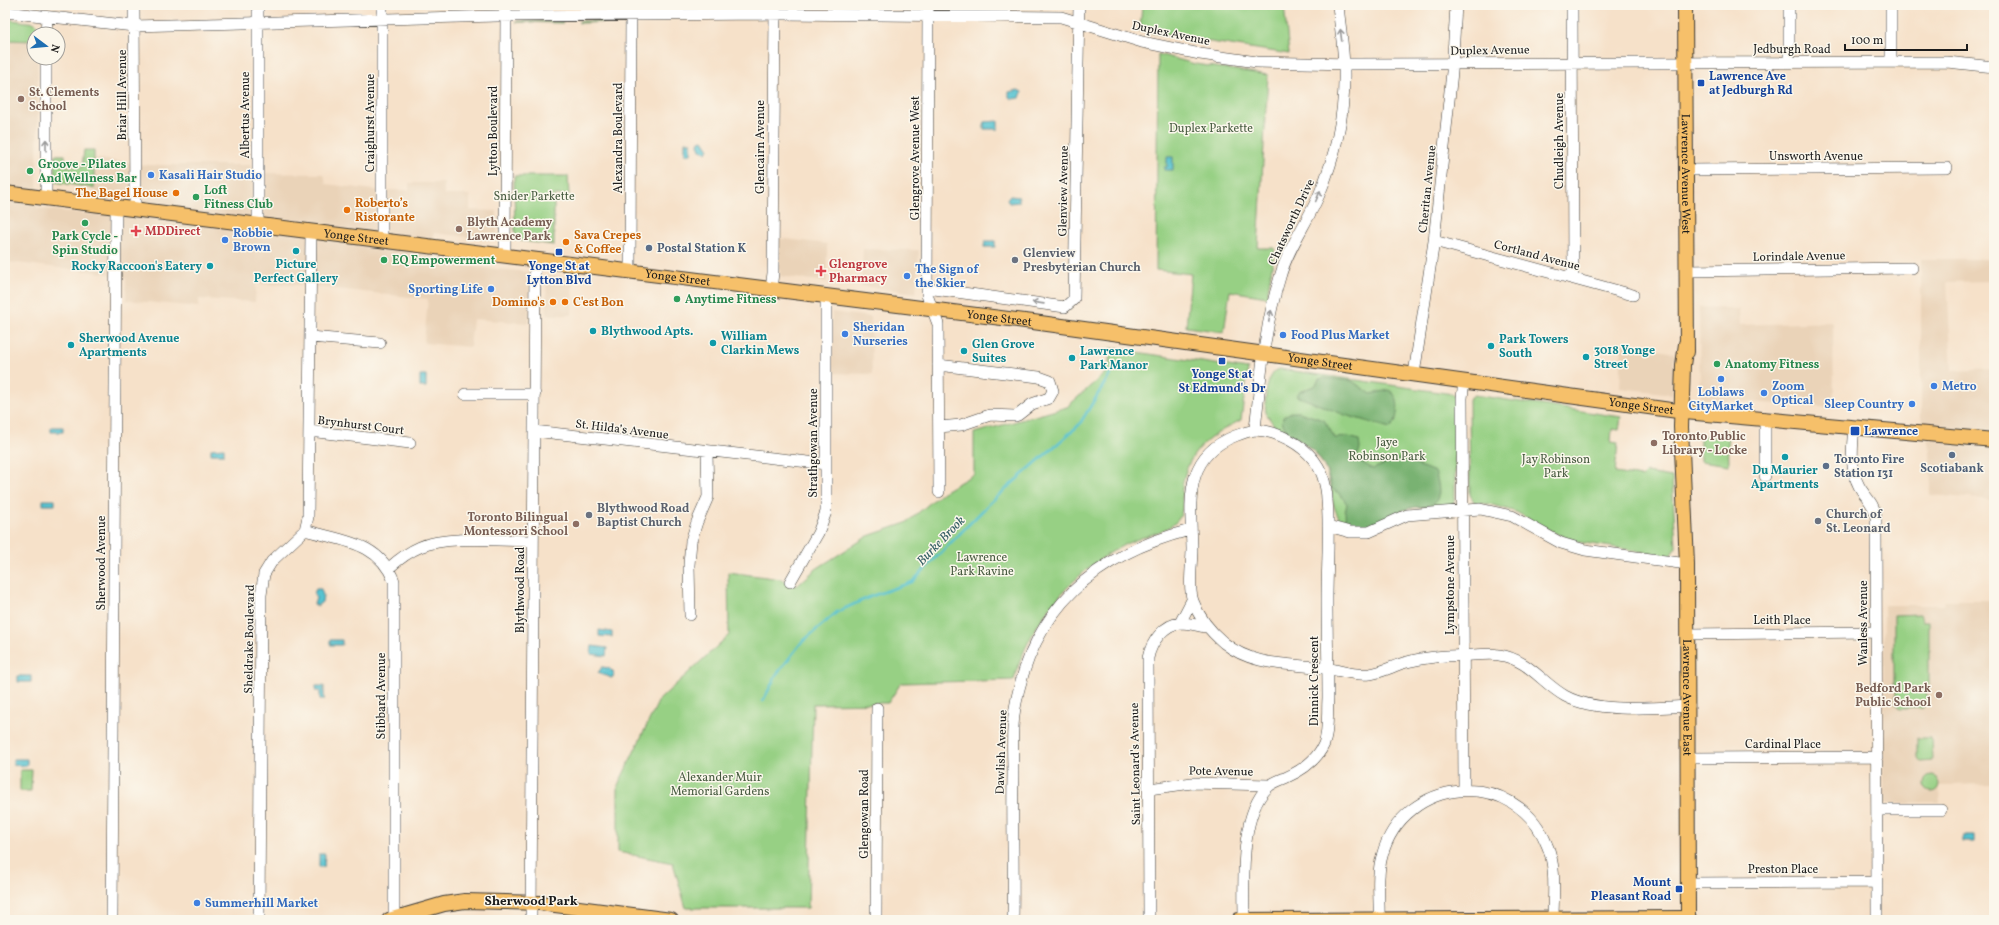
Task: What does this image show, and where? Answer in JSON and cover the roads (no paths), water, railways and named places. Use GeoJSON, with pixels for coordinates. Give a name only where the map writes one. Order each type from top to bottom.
{"type":"FeatureCollection","features":[{"type":"Feature","properties":{"kind":"main road","name":"Lawrence Avenue West"},"geometry":{"type":"LineString","coordinates":[[1685,5],[1686,344],[1683,365],[1685,412]]}},
{"type":"Feature","properties":{"kind":"main road","name":"Yonge Street"},"geometry":{"type":"LineString","coordinates":[[5,193],[630,272],[826,295],[1685,412],[1994,440]]}},
{"type":"Feature","properties":{"kind":"main road","name":"Lawrence Avenue East"},"geometry":{"type":"LineString","coordinates":[[1685,412],[1684,476],[1689,706],[1689,919]]}},
{"type":"Feature","properties":{"kind":"main road"},"geometry":{"type":"LineString","coordinates":[[392,920],[456,902],[530,902],[661,920],[671,920]]}},
{"type":"Feature","properties":{"kind":"main road"},"geometry":{"type":"LineString","coordinates":[[1239,920],[1689,919]]}},
{"type":"Feature","properties":{"kind":"street","name":"Briar Hill Avenue"},"geometry":{"type":"LineString","coordinates":[[134,5],[135,209]]}},
{"type":"Feature","properties":{"kind":"street","name":"Albertus Avenue"},"geometry":{"type":"LineString","coordinates":[[258,5],[258,225]]}},
{"type":"Feature","properties":{"kind":"street","name":"Craighurst Avenue"},"geometry":{"type":"LineString","coordinates":[[382,5],[382,240]]}},
{"type":"Feature","properties":{"kind":"street","name":"Lytton Boulevard"},"geometry":{"type":"LineString","coordinates":[[505,256],[506,5]]}},
{"type":"Feature","properties":{"kind":"street","name":"Glenview Avenue"},"geometry":{"type":"LineString","coordinates":[[927,288],[1065,307],[1074,299],[1079,5]]}},
{"type":"Feature","properties":{"kind":"street","name":"Chatsworth Drive"},"geometry":{"type":"LineString","coordinates":[[1255,429],[1262,354],[1283,265],[1310,214],[1330,163],[1343,101],[1344,64],[1338,5]]}},
{"type":"Feature","properties":{"kind":"street","name":"Cheritan Avenue"},"geometry":{"type":"LineString","coordinates":[[1414,374],[1434,241],[1452,64],[1456,5]]}},
{"type":"Feature","properties":{"kind":"street","name":"Chudleigh Avenue"},"geometry":{"type":"LineString","coordinates":[[1572,5],[1572,277]]}},
{"type":"Feature","properties":{"kind":"street"},"geometry":{"type":"LineString","coordinates":[[1788,5],[1789,62]]}},
{"type":"Feature","properties":{"kind":"street"},"geometry":{"type":"LineString","coordinates":[[1891,5],[1891,62]]}},
{"type":"Feature","properties":{"kind":"street","name":"Duplex Avenue"},"geometry":{"type":"LineString","coordinates":[[10,10],[47,17],[134,26],[506,16],[631,10],[928,10],[1061,17],[1079,21],[1142,42],[1200,54],[1257,62],[1344,64],[1572,62],[1686,63]]}},
{"type":"Feature","properties":{"kind":"street","name":"Alexandra Boulevard"},"geometry":{"type":"LineString","coordinates":[[630,272],[631,10]]}},
{"type":"Feature","properties":{"kind":"street","name":"Glencairn Avenue"},"geometry":{"type":"LineString","coordinates":[[771,289],[773,272],[774,10]]}},
{"type":"Feature","properties":{"kind":"street","name":"Glengrove Avenue West"},"geometry":{"type":"LineString","coordinates":[[928,10],[927,295],[938,324],[939,492]]}},
{"type":"Feature","properties":{"kind":"street"},"geometry":{"type":"LineString","coordinates":[[46,26],[47,17]]}},
{"type":"Feature","properties":{"kind":"street","name":"Jedburgh Road"},"geometry":{"type":"LineString","coordinates":[[1686,63],[1947,62],[1994,67]]}},
{"type":"Feature","properties":{"kind":"street"},"geometry":{"type":"LineString","coordinates":[[46,66],[46,198]]}},
{"type":"Feature","properties":{"kind":"street","name":"Unsworth Avenue"},"geometry":{"type":"LineString","coordinates":[[1686,170],[1947,168]]}},
{"type":"Feature","properties":{"kind":"street","name":"Sherwood Avenue"},"geometry":{"type":"LineString","coordinates":[[112,920],[116,206]]}},
{"type":"Feature","properties":{"kind":"street"},"geometry":{"type":"LineString","coordinates":[[305,530],[308,517],[312,232]]}},
{"type":"Feature","properties":{"kind":"street","name":"Cortland Avenue"},"geometry":{"type":"LineString","coordinates":[[1434,241],[1572,277],[1634,295]]}},
{"type":"Feature","properties":{"kind":"street","name":"Blythwood Road"},"geometry":{"type":"LineString","coordinates":[[530,920],[535,260]]}},
{"type":"Feature","properties":{"kind":"street","name":"Lorindale Avenue"},"geometry":{"type":"LineString","coordinates":[[1686,271],[1912,268]]}},
{"type":"Feature","properties":{"kind":"street","name":"Strathgowan Avenue"},"geometry":{"type":"LineString","coordinates":[[790,582],[824,522],[827,504],[826,295]]}},
{"type":"Feature","properties":{"kind":"street"},"geometry":{"type":"LineString","coordinates":[[310,337],[380,343]]}},
{"type":"Feature","properties":{"kind":"street"},"geometry":{"type":"LineString","coordinates":[[938,365],[1039,377],[1050,381],[1053,387],[1049,398],[1032,404],[1014,416],[990,414],[961,425],[939,427]]}},
{"type":"Feature","properties":{"kind":"street","name":"Lympstone Avenue"},"geometry":{"type":"LineString","coordinates":[[1464,381],[1462,398],[1464,790]]}},
{"type":"Feature","properties":{"kind":"street"},"geometry":{"type":"LineString","coordinates":[[465,394],[535,394]]}},
{"type":"Feature","properties":{"kind":"street"},"geometry":{"type":"LineString","coordinates":[[1765,419],[1765,476]]}},
{"type":"Feature","properties":{"kind":"street","name":"Wanless Avenue"},"geometry":{"type":"LineString","coordinates":[[1854,428],[1853,452],[1855,476],[1860,488],[1874,507],[1876,516],[1877,920]]}},
{"type":"Feature","properties":{"kind":"street"},"geometry":{"type":"LineString","coordinates":[[1255,429],[1223,442],[1210,452],[1200,464],[1192,486],[1190,530],[1192,600],[1207,627],[1234,650],[1270,664],[1328,669],[1354,674],[1368,674],[1424,658],[1498,654],[1518,660],[1533,670],[1557,691],[1588,705],[1607,707],[1689,706]]}},
{"type":"Feature","properties":{"kind":"street","name":"Dinnick Crescent"},"geometry":{"type":"LineString","coordinates":[[1255,429],[1267,431],[1289,439],[1300,446],[1318,467],[1326,487],[1328,526],[1327,730],[1324,744],[1317,755],[1302,769],[1269,785]]}},
{"type":"Feature","properties":{"kind":"street","name":"Brynhurst Court"},"geometry":{"type":"LineString","coordinates":[[310,431],[410,444]]}},
{"type":"Feature","properties":{"kind":"street","name":"St. Hilda’s Avenue"},"geometry":{"type":"LineString","coordinates":[[534,431],[707,452],[826,464]]}},
{"type":"Feature","properties":{"kind":"street"},"geometry":{"type":"LineString","coordinates":[[690,615],[690,551],[695,527],[708,497],[707,452]]}},
{"type":"Feature","properties":{"kind":"street"},"geometry":{"type":"LineString","coordinates":[[1328,526],[1350,532],[1369,532],[1379,529],[1395,518],[1407,515],[1480,509],[1504,514],[1526,523],[1561,543],[1585,550],[1687,564]]}},
{"type":"Feature","properties":{"kind":"street","name":"Stibbard Avenue"},"geometry":{"type":"LineString","coordinates":[[305,530],[361,546],[378,555],[389,568],[394,581],[392,920]]}},
{"type":"Feature","properties":{"kind":"street","name":"Sheldrake Boulevard"},"geometry":{"type":"LineString","coordinates":[[259,920],[261,595],[264,574],[272,561],[305,530]]}},
{"type":"Feature","properties":{"kind":"street","name":"Dawlish Avenue"},"geometry":{"type":"LineString","coordinates":[[1013,920],[1013,728],[1019,690],[1027,661],[1036,642],[1056,610],[1071,593],[1093,573],[1122,554],[1138,546],[1190,530]]}},
{"type":"Feature","properties":{"kind":"street"},"geometry":{"type":"LineString","coordinates":[[389,568],[418,548],[436,542],[533,541]]}},
{"type":"Feature","properties":{"kind":"street"},"geometry":{"type":"LineString","coordinates":[[1192,600],[1180,623],[1207,627]]}},
{"type":"Feature","properties":{"kind":"street","name":"Saint Leonard's Avenue"},"geometry":{"type":"LineString","coordinates":[[1149,920],[1148,658],[1150,649],[1158,636],[1168,628],[1180,623]]}},
{"type":"Feature","properties":{"kind":"street","name":"Leith Place"},"geometry":{"type":"LineString","coordinates":[[1688,634],[1876,632]]}},
{"type":"Feature","properties":{"kind":"street","name":"Glengowan Road"},"geometry":{"type":"LineString","coordinates":[[876,920],[877,708]]}},
{"type":"Feature","properties":{"kind":"street","name":"Cardinal Place"},"geometry":{"type":"LineString","coordinates":[[1689,758],[1877,757]]}},
{"type":"Feature","properties":{"kind":"street","name":"Pote Avenue"},"geometry":{"type":"LineString","coordinates":[[1149,789],[1192,783],[1269,785]]}},
{"type":"Feature","properties":{"kind":"street"},"geometry":{"type":"LineString","coordinates":[[1244,920],[1244,850],[1246,836],[1257,805],[1269,785]]}},
{"type":"Feature","properties":{"kind":"street"},"geometry":{"type":"LineString","coordinates":[[1379,919],[1380,863],[1392,832],[1407,813],[1424,801],[1444,793],[1464,790],[1486,792],[1505,799],[1521,810],[1540,832],[1547,844],[1551,859],[1553,920]]}},
{"type":"Feature","properties":{"kind":"street"},"geometry":{"type":"LineString","coordinates":[[1877,810],[1941,810]]}},
{"type":"Feature","properties":{"kind":"street","name":"Preston Place"},"geometry":{"type":"LineString","coordinates":[[1689,883],[1877,882]]}},
{"type":"Feature","properties":{"kind":"water"},"geometry":{"type":"Polygon","coordinates":[[[1018,90],[1022,92],[1020,98],[1012,99],[1009,97],[1009,92],[1018,90]]]}},
{"type":"Feature","properties":{"kind":"water"},"geometry":{"type":"Polygon","coordinates":[[[998,121],[998,129],[984,129],[984,122],[998,121]]]}},
{"type":"Feature","properties":{"kind":"water"},"geometry":{"type":"Polygon","coordinates":[[[703,140],[709,149],[706,152],[700,150],[698,144],[699,141],[703,140]]]}},
{"type":"Feature","properties":{"kind":"water"},"geometry":{"type":"Polygon","coordinates":[[[685,142],[691,142],[691,154],[685,154],[685,142]]]}},
{"type":"Feature","properties":{"kind":"water"},"geometry":{"type":"Polygon","coordinates":[[[1167,157],[1173,157],[1173,170],[1164,170],[1164,167],[1167,167],[1167,157]]]}},
{"type":"Feature","properties":{"kind":"water"},"geometry":{"type":"Polygon","coordinates":[[[1010,196],[1019,197],[1019,202],[1009,203],[1007,200],[1010,196]]]}},
{"type":"Feature","properties":{"kind":"water"},"geometry":{"type":"Polygon","coordinates":[[[985,241],[995,241],[995,247],[984,247],[985,241]]]}},
{"type":"Feature","properties":{"kind":"water"},"geometry":{"type":"Polygon","coordinates":[[[420,375],[426,375],[426,387],[420,387],[420,375]]]}},
{"type":"Feature","properties":{"kind":"water"},"geometry":{"type":"Polygon","coordinates":[[[51,427],[63,427],[63,432],[51,432],[51,427]]]}},
{"type":"Feature","properties":{"kind":"water"},"geometry":{"type":"Polygon","coordinates":[[[224,448],[224,454],[211,454],[211,449],[224,448]]]}},
{"type":"Feature","properties":{"kind":"water"},"geometry":{"type":"Polygon","coordinates":[[[43,500],[55,500],[55,505],[43,505],[43,500]]]}},
{"type":"Feature","properties":{"kind":"water"},"geometry":{"type":"Polygon","coordinates":[[[316,589],[321,589],[323,595],[322,602],[317,606],[314,604],[316,598],[314,593],[316,589]]]}},
{"type":"Feature","properties":{"kind":"water"},"geometry":{"type":"Polygon","coordinates":[[[599,630],[612,632],[612,637],[599,636],[599,630]]]}},
{"type":"Feature","properties":{"kind":"water"},"geometry":{"type":"Polygon","coordinates":[[[330,640],[342,640],[342,645],[330,645],[330,640]]]}},
{"type":"Feature","properties":{"kind":"water"},"geometry":{"type":"Polygon","coordinates":[[[592,646],[607,648],[606,656],[591,654],[592,646]]]}},
{"type":"Feature","properties":{"kind":"water"},"geometry":{"type":"Polygon","coordinates":[[[602,667],[609,668],[614,673],[613,677],[611,678],[598,673],[602,667]]]}},
{"type":"Feature","properties":{"kind":"water"},"geometry":{"type":"Polygon","coordinates":[[[18,676],[31,676],[31,682],[18,682],[18,676]]]}},
{"type":"Feature","properties":{"kind":"water"},"geometry":{"type":"Polygon","coordinates":[[[316,686],[324,686],[324,700],[320,699],[320,691],[315,691],[316,686]]]}},
{"type":"Feature","properties":{"kind":"water"},"geometry":{"type":"Polygon","coordinates":[[[13,759],[27,759],[27,766],[13,765],[13,759]]]}},
{"type":"Feature","properties":{"kind":"water"},"geometry":{"type":"Polygon","coordinates":[[[1963,836],[1975,836],[1975,842],[1963,842],[1963,836]]]}},
{"type":"Feature","properties":{"kind":"water"},"geometry":{"type":"Polygon","coordinates":[[[319,854],[325,854],[324,867],[319,867],[319,854]]]}},
{"type":"Feature","properties":{"kind":"waterway","name":"Burke Brook"},"geometry":{"type":"LineString","coordinates":[[763,701],[777,674],[801,643],[837,612],[872,596],[912,582],[991,502],[1079,425],[1114,368]]}},
{"type":"Feature","properties":{"kind":"place","name":"Lawrence Ave at Jedburgh Rd"},"geometry":{"type":"Point","coordinates":[1701,83]}},
{"type":"Feature","properties":{"kind":"place","name":"St. Clements School"},"geometry":{"type":"Point","coordinates":[21,99]}},
{"type":"Feature","properties":{"kind":"place","name":"Groove - Pilates And Wellness Bar"},"geometry":{"type":"Point","coordinates":[30,171]}},
{"type":"Feature","properties":{"kind":"place","name":"Kasali Hair Studio"},"geometry":{"type":"Point","coordinates":[151,175]}},
{"type":"Feature","properties":{"kind":"place","name":"The Bagel House"},"geometry":{"type":"Point","coordinates":[176,193]}},
{"type":"Feature","properties":{"kind":"place","name":"Loft Fitness Club"},"geometry":{"type":"Point","coordinates":[196,197]}},
{"type":"Feature","properties":{"kind":"place","name":"Roberto’s Ristorante"},"geometry":{"type":"Point","coordinates":[347,210]}},
{"type":"Feature","properties":{"kind":"place","name":"Park Cycle - Spin Studio"},"geometry":{"type":"Point","coordinates":[85,223]}},
{"type":"Feature","properties":{"kind":"place","name":"Blyth Academy Lawrence Park"},"geometry":{"type":"Point","coordinates":[459,229]}},
{"type":"Feature","properties":{"kind":"place","name":"MDDirect"},"geometry":{"type":"Point","coordinates":[136,231]}},
{"type":"Feature","properties":{"kind":"place","name":"Robbie Brown"},"geometry":{"type":"Point","coordinates":[225,240]}},
{"type":"Feature","properties":{"kind":"place","name":"Sava Crepes & Coffee"},"geometry":{"type":"Point","coordinates":[566,242]}},
{"type":"Feature","properties":{"kind":"place","name":"Postal Station K"},"geometry":{"type":"Point","coordinates":[649,248]}},
{"type":"Feature","properties":{"kind":"place","name":"Picture Perfect Gallery"},"geometry":{"type":"Point","coordinates":[296,251]}},
{"type":"Feature","properties":{"kind":"place","name":"Yonge St at Lytton Blvd"},"geometry":{"type":"Point","coordinates":[559,252]}},
{"type":"Feature","properties":{"kind":"place","name":"EQ Empowerment"},"geometry":{"type":"Point","coordinates":[384,260]}},
{"type":"Feature","properties":{"kind":"place","name":"Glenview Presbyterian Church"},"geometry":{"type":"Point","coordinates":[1015,260]}},
{"type":"Feature","properties":{"kind":"place","name":"Rocky Raccoon's Eatery"},"geometry":{"type":"Point","coordinates":[210,266]}},
{"type":"Feature","properties":{"kind":"place","name":"Glengrove Pharmacy"},"geometry":{"type":"Point","coordinates":[821,271]}},
{"type":"Feature","properties":{"kind":"place","name":"The Sign of the Skier"},"geometry":{"type":"Point","coordinates":[907,276]}},
{"type":"Feature","properties":{"kind":"place","name":"Sporting Life"},"geometry":{"type":"Point","coordinates":[491,289]}},
{"type":"Feature","properties":{"kind":"place","name":"Anytime Fitness"},"geometry":{"type":"Point","coordinates":[677,299]}},
{"type":"Feature","properties":{"kind":"place","name":"Domino's"},"geometry":{"type":"Point","coordinates":[553,302]}},
{"type":"Feature","properties":{"kind":"place","name":"C'est Bon"},"geometry":{"type":"Point","coordinates":[565,302]}},
{"type":"Feature","properties":{"kind":"place","name":"Blythwood Apts."},"geometry":{"type":"Point","coordinates":[593,331]}},
{"type":"Feature","properties":{"kind":"place","name":"Sheridan Nurseries"},"geometry":{"type":"Point","coordinates":[845,334]}},
{"type":"Feature","properties":{"kind":"place","name":"Food Plus Market"},"geometry":{"type":"Point","coordinates":[1283,335]}},
{"type":"Feature","properties":{"kind":"place","name":"William Clarkin Mews"},"geometry":{"type":"Point","coordinates":[713,343]}},
{"type":"Feature","properties":{"kind":"place","name":"Sherwood Avenue Apartments"},"geometry":{"type":"Point","coordinates":[71,345]}},
{"type":"Feature","properties":{"kind":"place","name":"Park Towers South"},"geometry":{"type":"Point","coordinates":[1491,346]}},
{"type":"Feature","properties":{"kind":"place","name":"Glen Grove Suites"},"geometry":{"type":"Point","coordinates":[964,351]}},
{"type":"Feature","properties":{"kind":"place","name":"3018 Yonge Street"},"geometry":{"type":"Point","coordinates":[1586,357]}},
{"type":"Feature","properties":{"kind":"place","name":"Lawrence Park Manor"},"geometry":{"type":"Point","coordinates":[1072,358]}},
{"type":"Feature","properties":{"kind":"place","name":"Yonge St at St Edmund's Dr"},"geometry":{"type":"Point","coordinates":[1222,361]}},
{"type":"Feature","properties":{"kind":"place","name":"Anatomy Fitness"},"geometry":{"type":"Point","coordinates":[1717,364]}},
{"type":"Feature","properties":{"kind":"place","name":"Loblaws CityMarket"},"geometry":{"type":"Point","coordinates":[1721,379]}},
{"type":"Feature","properties":{"kind":"place","name":"Metro"},"geometry":{"type":"Point","coordinates":[1934,386]}},
{"type":"Feature","properties":{"kind":"place","name":"Zoom Optical"},"geometry":{"type":"Point","coordinates":[1764,393]}},
{"type":"Feature","properties":{"kind":"place","name":"Sleep Country"},"geometry":{"type":"Point","coordinates":[1912,404]}},
{"type":"Feature","properties":{"kind":"place","name":"Lawrence"},"geometry":{"type":"Point","coordinates":[1855,431]}},
{"type":"Feature","properties":{"kind":"place","name":"Toronto Public Library - Locke"},"geometry":{"type":"Point","coordinates":[1654,443]}},
{"type":"Feature","properties":{"kind":"place","name":"Scotiabank"},"geometry":{"type":"Point","coordinates":[1952,455]}},
{"type":"Feature","properties":{"kind":"place","name":"Du Maurier Apartments"},"geometry":{"type":"Point","coordinates":[1785,457]}},
{"type":"Feature","properties":{"kind":"place","name":"Toronto Fire Station 131"},"geometry":{"type":"Point","coordinates":[1826,466]}},
{"type":"Feature","properties":{"kind":"place","name":"Blythwood Road Baptist Church"},"geometry":{"type":"Point","coordinates":[589,515]}},
{"type":"Feature","properties":{"kind":"place","name":"Church of St. Leonard"},"geometry":{"type":"Point","coordinates":[1818,521]}},
{"type":"Feature","properties":{"kind":"place","name":"Toronto Bilingual Montessori School"},"geometry":{"type":"Point","coordinates":[576,524]}},
{"type":"Feature","properties":{"kind":"place","name":"Bedford Park Public School"},"geometry":{"type":"Point","coordinates":[1939,695]}},
{"type":"Feature","properties":{"kind":"place","name":"Mount Pleasant Road"},"geometry":{"type":"Point","coordinates":[1679,889]}},
{"type":"Feature","properties":{"kind":"place","name":"Summerhill Market"},"geometry":{"type":"Point","coordinates":[197,903]}},
{"type":"Feature","properties":{"kind":"district","name":"Sherwood Park"},"geometry":{"type":"Point","coordinates":[531,900]}},
{"type":"Feature","properties":{"kind":"park label","name":"Duplex Parkette"},"geometry":{"type":"Point","coordinates":[1211,128]}},
{"type":"Feature","properties":{"kind":"park label","name":"Snider Parkette"},"geometry":{"type":"Point","coordinates":[534,196]}},
{"type":"Feature","properties":{"kind":"park label","name":"Jaye Robinson Park"},"geometry":{"type":"Point","coordinates":[1387,449]}},
{"type":"Feature","properties":{"kind":"park label","name":"Jay Robinson Park"},"geometry":{"type":"Point","coordinates":[1556,466]}},
{"type":"Feature","properties":{"kind":"park label","name":"Lawrence Park Ravine"},"geometry":{"type":"Point","coordinates":[982,564]}},
{"type":"Feature","properties":{"kind":"park label","name":"Alexander Muir Memorial Gardens"},"geometry":{"type":"Point","coordinates":[720,784]}}]}
